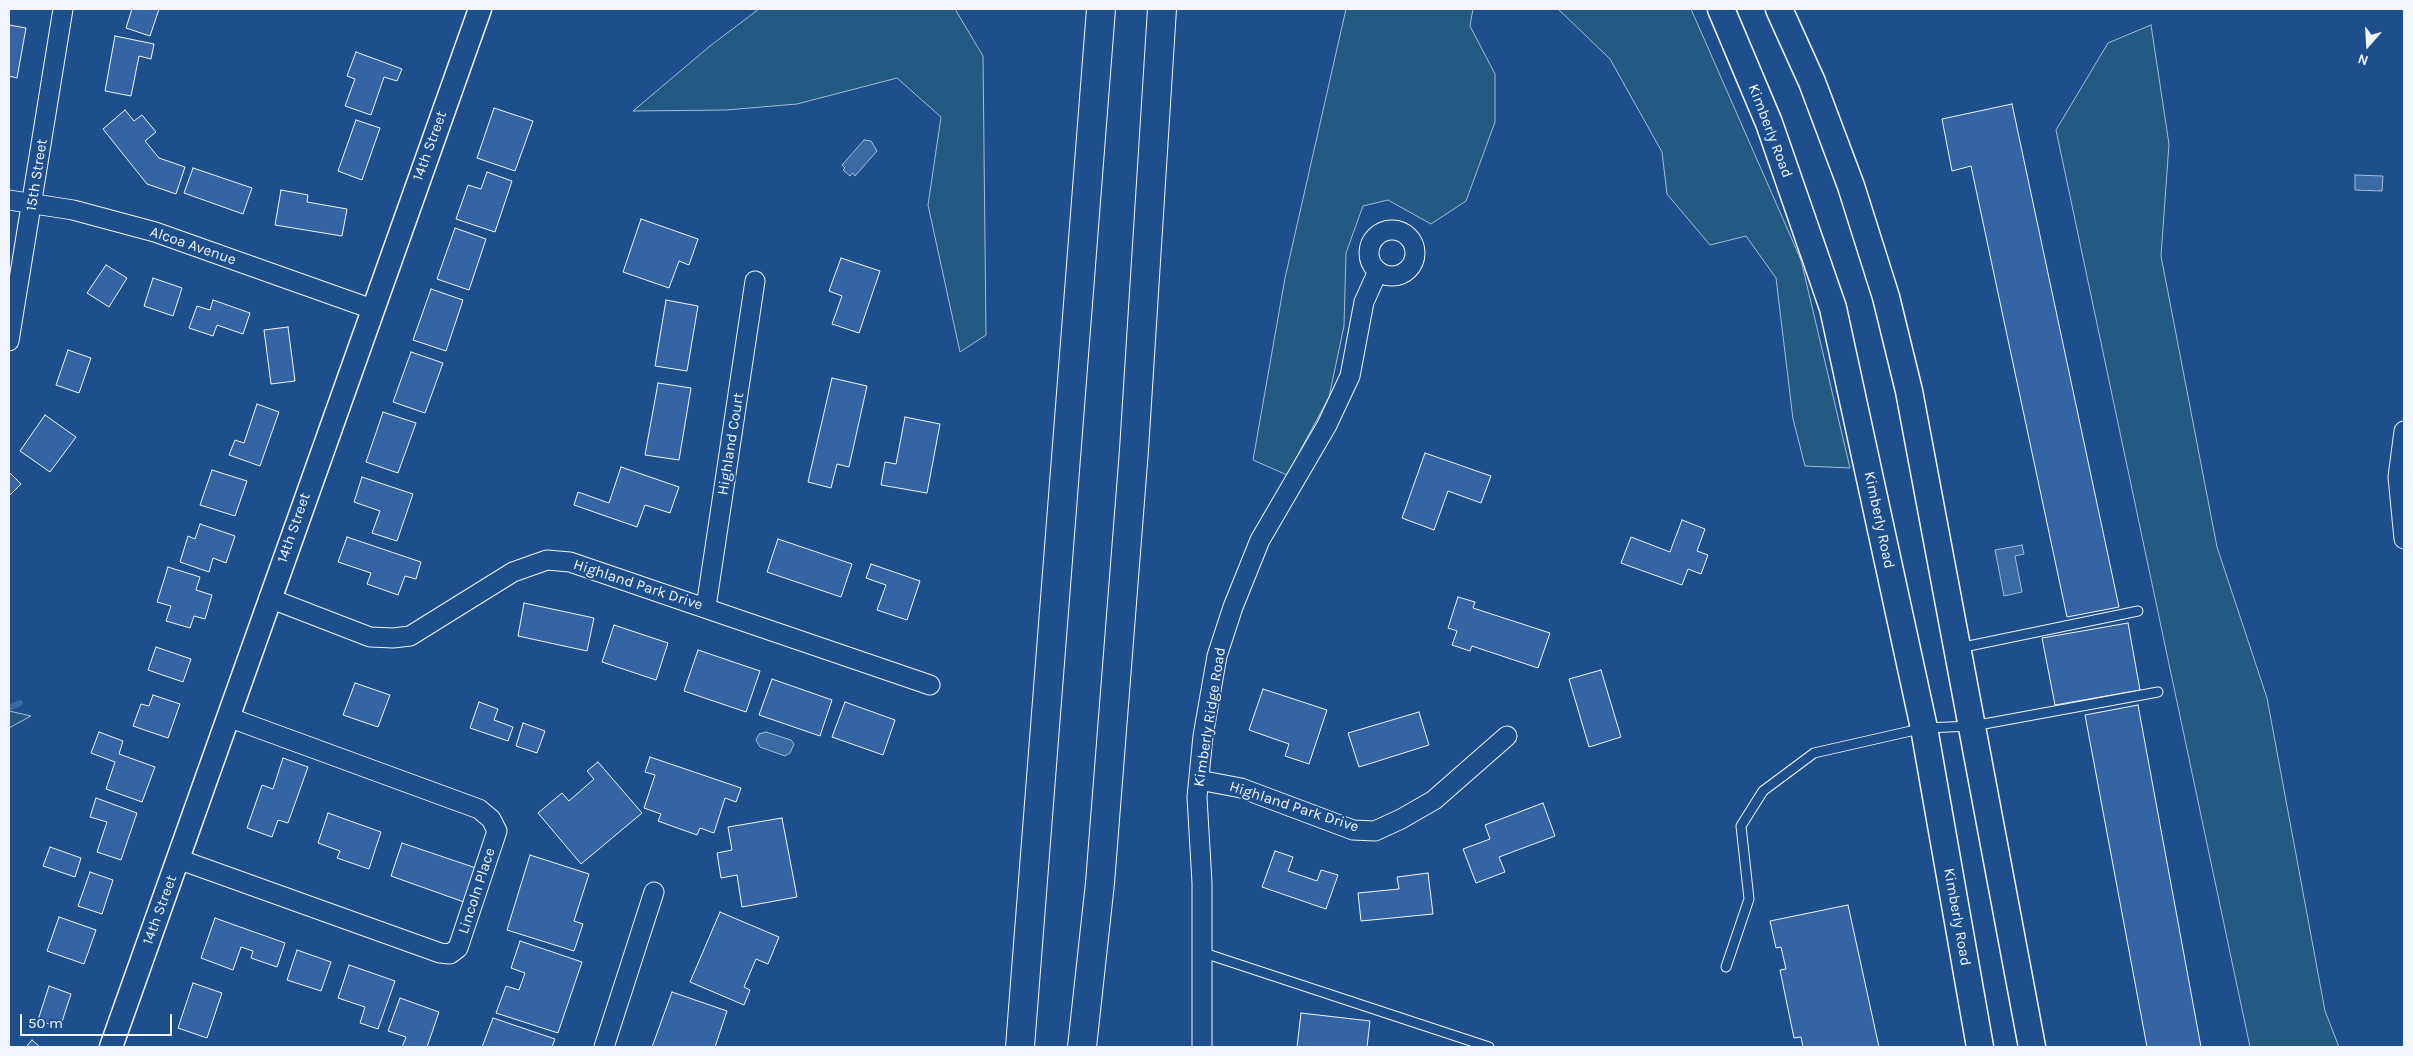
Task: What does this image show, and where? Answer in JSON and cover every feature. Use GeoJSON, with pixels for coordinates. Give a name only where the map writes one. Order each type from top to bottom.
{"type":"FeatureCollection","features":[{"type":"Feature","properties":{"kind":"highway"},"geometry":{"type":"LineString","coordinates":[[1020,1047],[1101,9]]}},
{"type":"Feature","properties":{"kind":"highway"},"geometry":{"type":"LineString","coordinates":[[1082,1047],[1100,883],[1134,460],[1162,9]]}},
{"type":"Feature","properties":{"kind":"main road","name":"Kimberly Road"},"geometry":{"type":"LineString","coordinates":[[1721,9],[1769,123],[1833,308],[1924,728],[1980,1047]]}},
{"type":"Feature","properties":{"kind":"main road"},"geometry":{"type":"LineString","coordinates":[[1779,9],[1812,82],[1852,186],[1886,297],[1909,391],[2032,1047]]}},
{"type":"Feature","properties":{"kind":"street","name":"15th Street"},"geometry":{"type":"LineString","coordinates":[[9,341],[33,204],[63,9]]}},
{"type":"Feature","properties":{"kind":"street","name":"14th Street"},"geometry":{"type":"LineString","coordinates":[[111,1047],[480,9]]}},
{"type":"Feature","properties":{"kind":"street","name":"Alcoa Avenue"},"geometry":{"type":"LineString","coordinates":[[9,200],[73,210],[155,232],[372,309]]}},
{"type":"Feature","properties":{"kind":"street","name":"Kimberly Ridge Road"},"geometry":{"type":"LineString","coordinates":[[1202,1047],[1204,953],[1197,797],[1204,736],[1217,656],[1233,607],[1260,540],[1327,425],[1350,376],[1364,302],[1378,271]]}},
{"type":"Feature","properties":{"kind":"street","name":"Highland Court"},"geometry":{"type":"LineString","coordinates":[[706,608],[755,281]]}},
{"type":"Feature","properties":{"kind":"street"},"geometry":{"type":"LineString","coordinates":[[2404,431],[2398,477],[2404,539]]}},
{"type":"Feature","properties":{"kind":"street","name":"Highland Park Drive"},"geometry":{"type":"LineString","coordinates":[[270,598],[370,637],[410,636],[513,572],[547,560],[570,562],[930,686]]}},
{"type":"Feature","properties":{"kind":"street","name":"Lincoln Place"},"geometry":{"type":"LineString","coordinates":[[178,859],[440,953],[450,954],[458,948],[497,831],[491,819],[479,809],[228,717]]}},
{"type":"Feature","properties":{"kind":"street","name":"Highland Park Drive"},"geometry":{"type":"LineString","coordinates":[[1199,780],[1241,788],[1354,830],[1375,831],[1402,819],[1434,800],[1507,736]]}},
{"type":"Feature","properties":{"kind":"street"},"geometry":{"type":"LineString","coordinates":[[604,1047],[654,892]]}},
{"type":"Feature","properties":{"kind":"lane"},"geometry":{"type":"LineString","coordinates":[[1958,648],[2138,611]]}},
{"type":"Feature","properties":{"kind":"lane"},"geometry":{"type":"LineString","coordinates":[[1726,968],[1749,899],[1741,826],[1763,791],[1814,753],[1924,728],[1973,726],[2158,692]]}},
{"type":"Feature","properties":{"kind":"lane"},"geometry":{"type":"LineString","coordinates":[[1204,953],[1489,1047]]}},
{"type":"Feature","properties":{"kind":"shaded area"},"geometry":{"type":"Polygon","coordinates":[[[759,9],[955,9],[983,56],[986,335],[960,352],[928,205],[941,117],[897,78],[797,104],[726,110],[633,111],[710,46],[759,9]]]}},
{"type":"Feature","properties":{"kind":"shaded area"},"geometry":{"type":"Polygon","coordinates":[[[1346,9],[1473,9],[1470,26],[1495,74],[1495,122],[1466,201],[1431,224],[1388,200],[1363,206],[1346,253],[1344,326],[1329,397],[1287,475],[1253,460],[1285,278],[1346,9]]]}},
{"type":"Feature","properties":{"kind":"shaded area"},"geometry":{"type":"Polygon","coordinates":[[[1558,9],[1691,9],[1801,260],[1850,468],[1805,466],[1793,419],[1776,278],[1746,236],[1710,245],[1667,194],[1662,152],[1610,59],[1558,9]]]}},
{"type":"Feature","properties":{"kind":"shaded area"},"geometry":{"type":"Polygon","coordinates":[[[2151,25],[2169,144],[2161,256],[2217,547],[2267,698],[2325,1011],[2339,1047],[2250,1047],[2056,130],[2108,43],[2151,25]]]}},
{"type":"Feature","properties":{"kind":"shaded area"},"geometry":{"type":"Polygon","coordinates":[[[864,140],[871,141],[877,151],[855,176],[853,173],[850,176],[843,170],[845,168],[842,165],[864,140]]]}},
{"type":"Feature","properties":{"kind":"shaded area"},"geometry":{"type":"Polygon","coordinates":[[[2355,175],[2383,176],[2382,191],[2355,190],[2355,175]]]}},
{"type":"Feature","properties":{"kind":"shaded area"},"geometry":{"type":"Polygon","coordinates":[[[2022,545],[2024,554],[2015,556],[2022,592],[2004,596],[1995,550],[2022,545]]]}},
{"type":"Feature","properties":{"kind":"shaded area"},"geometry":{"type":"Polygon","coordinates":[[[9,711],[31,716],[9,728],[9,711]]]}},
{"type":"Feature","properties":{"kind":"shaded area"},"geometry":{"type":"Polygon","coordinates":[[[766,732],[791,740],[794,744],[790,753],[785,756],[760,747],[756,740],[759,734],[766,732]]]}},
{"type":"Feature","properties":{"kind":"building"},"geometry":{"type":"Polygon","coordinates":[[[132,9],[159,9],[150,36],[126,28],[132,9]]]}},
{"type":"Feature","properties":{"kind":"building"},"geometry":{"type":"Polygon","coordinates":[[[9,25],[26,28],[17,78],[9,76],[9,25]]]}},
{"type":"Feature","properties":{"kind":"building"},"geometry":{"type":"Polygon","coordinates":[[[115,36],[154,44],[151,59],[139,56],[131,96],[105,91],[115,36]]]}},
{"type":"Feature","properties":{"kind":"building"},"geometry":{"type":"Polygon","coordinates":[[[356,52],[402,69],[397,81],[384,77],[371,115],[345,106],[355,79],[347,76],[356,52]]]}},
{"type":"Feature","properties":{"kind":"building"},"geometry":{"type":"Polygon","coordinates":[[[2012,104],[2119,607],[2067,617],[1971,166],[1952,171],[1942,119],[2012,104]]]}},
{"type":"Feature","properties":{"kind":"building"},"geometry":{"type":"Polygon","coordinates":[[[494,108],[533,121],[515,171],[477,158],[494,108]]]}},
{"type":"Feature","properties":{"kind":"building"},"geometry":{"type":"Polygon","coordinates":[[[125,110],[134,121],[142,115],[156,132],[145,141],[159,158],[185,167],[176,194],[147,184],[103,129],[125,110]]]}},
{"type":"Feature","properties":{"kind":"building"},"geometry":{"type":"Polygon","coordinates":[[[356,120],[380,128],[362,180],[338,171],[356,120]]]}},
{"type":"Feature","properties":{"kind":"building"},"geometry":{"type":"Polygon","coordinates":[[[193,168],[252,188],[243,214],[184,193],[193,168]]]}},
{"type":"Feature","properties":{"kind":"building"},"geometry":{"type":"Polygon","coordinates":[[[487,172],[512,181],[495,232],[456,219],[468,185],[481,189],[487,172]]]}},
{"type":"Feature","properties":{"kind":"building"},"geometry":{"type":"Polygon","coordinates":[[[281,190],[308,195],[307,202],[347,209],[342,236],[275,225],[281,190]]]}},
{"type":"Feature","properties":{"kind":"building"},"geometry":{"type":"Polygon","coordinates":[[[641,219],[698,239],[689,265],[679,261],[669,288],[623,272],[641,219]]]}},
{"type":"Feature","properties":{"kind":"building"},"geometry":{"type":"Polygon","coordinates":[[[455,228],[486,239],[469,290],[437,279],[455,228]]]}},
{"type":"Feature","properties":{"kind":"building"},"geometry":{"type":"Polygon","coordinates":[[[841,258],[880,271],[859,333],[832,324],[842,296],[829,291],[841,258]]]}},
{"type":"Feature","properties":{"kind":"building"},"geometry":{"type":"Polygon","coordinates":[[[106,265],[127,278],[109,307],[87,293],[106,265]]]}},
{"type":"Feature","properties":{"kind":"building"},"geometry":{"type":"Polygon","coordinates":[[[153,278],[182,288],[173,316],[144,306],[153,278]]]}},
{"type":"Feature","properties":{"kind":"building"},"geometry":{"type":"Polygon","coordinates":[[[431,289],[463,300],[446,351],[413,340],[431,289]]]}},
{"type":"Feature","properties":{"kind":"building"},"geometry":{"type":"Polygon","coordinates":[[[213,300],[250,313],[243,334],[217,325],[213,336],[189,328],[197,306],[210,310],[213,300]]]}},
{"type":"Feature","properties":{"kind":"building"},"geometry":{"type":"Polygon","coordinates":[[[666,300],[698,306],[687,371],[655,366],[666,300]]]}},
{"type":"Feature","properties":{"kind":"building"},"geometry":{"type":"Polygon","coordinates":[[[288,327],[295,381],[271,384],[264,330],[288,327]]]}},
{"type":"Feature","properties":{"kind":"building"},"geometry":{"type":"Polygon","coordinates":[[[68,350],[91,358],[79,393],[56,385],[68,350]]]}},
{"type":"Feature","properties":{"kind":"building"},"geometry":{"type":"Polygon","coordinates":[[[411,352],[443,363],[425,413],[393,402],[411,352]]]}},
{"type":"Feature","properties":{"kind":"building"},"geometry":{"type":"Polygon","coordinates":[[[832,378],[867,386],[849,467],[837,464],[831,488],[808,482],[832,378]]]}},
{"type":"Feature","properties":{"kind":"building"},"geometry":{"type":"Polygon","coordinates":[[[658,383],[691,388],[679,460],[645,455],[658,383]]]}},
{"type":"Feature","properties":{"kind":"building"},"geometry":{"type":"Polygon","coordinates":[[[257,404],[279,412],[260,466],[229,455],[235,440],[244,443],[257,404]]]}},
{"type":"Feature","properties":{"kind":"building"},"geometry":{"type":"Polygon","coordinates":[[[383,412],[416,423],[398,473],[366,462],[383,412]]]}},
{"type":"Feature","properties":{"kind":"building"},"geometry":{"type":"Polygon","coordinates":[[[45,415],[76,437],[50,472],[20,451],[45,415]]]}},
{"type":"Feature","properties":{"kind":"building"},"geometry":{"type":"Polygon","coordinates":[[[905,417],[940,424],[927,493],[881,485],[885,462],[896,464],[905,417]]]}},
{"type":"Feature","properties":{"kind":"building"},"geometry":{"type":"Polygon","coordinates":[[[1425,453],[1491,476],[1481,503],[1448,491],[1434,530],[1402,518],[1425,453]]]}},
{"type":"Feature","properties":{"kind":"building"},"geometry":{"type":"Polygon","coordinates":[[[621,467],[679,487],[670,513],[645,505],[637,527],[574,505],[578,492],[609,503],[621,467]]]}},
{"type":"Feature","properties":{"kind":"building"},"geometry":{"type":"Polygon","coordinates":[[[212,470],[247,481],[235,516],[200,505],[212,470]]]}},
{"type":"Feature","properties":{"kind":"building"},"geometry":{"type":"Polygon","coordinates":[[[9,472],[21,484],[9,496],[9,472]]]}},
{"type":"Feature","properties":{"kind":"building"},"geometry":{"type":"Polygon","coordinates":[[[362,477],[413,494],[397,541],[372,533],[380,511],[354,502],[362,477]]]}},
{"type":"Feature","properties":{"kind":"building"},"geometry":{"type":"Polygon","coordinates":[[[1682,520],[1705,529],[1697,551],[1708,555],[1701,574],[1688,569],[1682,585],[1621,563],[1631,537],[1670,552],[1682,520]]]}},
{"type":"Feature","properties":{"kind":"building"},"geometry":{"type":"Polygon","coordinates":[[[200,524],[235,536],[226,563],[213,558],[209,572],[180,562],[188,536],[195,539],[200,524]]]}},
{"type":"Feature","properties":{"kind":"building"},"geometry":{"type":"Polygon","coordinates":[[[347,537],[421,562],[416,579],[405,576],[398,595],[367,584],[371,573],[338,562],[347,537]]]}},
{"type":"Feature","properties":{"kind":"building"},"geometry":{"type":"Polygon","coordinates":[[[778,539],[852,564],[841,597],[767,572],[778,539]]]}},
{"type":"Feature","properties":{"kind":"building"},"geometry":{"type":"Polygon","coordinates":[[[871,564],[920,581],[907,620],[877,610],[886,585],[866,578],[871,564]]]}},
{"type":"Feature","properties":{"kind":"building"},"geometry":{"type":"Polygon","coordinates":[[[168,567],[200,577],[196,590],[212,595],[205,619],[194,616],[190,628],[166,621],[171,606],[157,602],[168,567]]]}},
{"type":"Feature","properties":{"kind":"building"},"geometry":{"type":"Polygon","coordinates":[[[1458,597],[1475,602],[1473,608],[1550,633],[1538,668],[1472,646],[1470,651],[1452,645],[1457,631],[1448,628],[1458,597]]]}},
{"type":"Feature","properties":{"kind":"building"},"geometry":{"type":"Polygon","coordinates":[[[524,603],[594,618],[587,651],[518,636],[524,603]]]}},
{"type":"Feature","properties":{"kind":"building"},"geometry":{"type":"Polygon","coordinates":[[[2128,623],[2140,690],[2055,705],[2042,638],[2128,623]]]}},
{"type":"Feature","properties":{"kind":"building"},"geometry":{"type":"Polygon","coordinates":[[[614,625],[668,643],[656,680],[602,662],[614,625]]]}},
{"type":"Feature","properties":{"kind":"building"},"geometry":{"type":"Polygon","coordinates":[[[156,647],[191,659],[183,682],[148,670],[156,647]]]}},
{"type":"Feature","properties":{"kind":"building"},"geometry":{"type":"Polygon","coordinates":[[[698,650],[760,671],[746,712],[684,691],[698,650]]]}},
{"type":"Feature","properties":{"kind":"building"},"geometry":{"type":"Polygon","coordinates":[[[1601,670],[1621,737],[1589,747],[1569,679],[1601,670]]]}},
{"type":"Feature","properties":{"kind":"building"},"geometry":{"type":"Polygon","coordinates":[[[772,679],[832,700],[820,736],[759,715],[772,679]]]}},
{"type":"Feature","properties":{"kind":"building"},"geometry":{"type":"Polygon","coordinates":[[[355,683],[390,695],[378,727],[343,715],[355,683]]]}},
{"type":"Feature","properties":{"kind":"building"},"geometry":{"type":"Polygon","coordinates":[[[1263,689],[1327,710],[1309,764],[1285,756],[1289,744],[1249,730],[1263,689]]]}},
{"type":"Feature","properties":{"kind":"building"},"geometry":{"type":"Polygon","coordinates":[[[153,695],[180,704],[168,738],[133,726],[141,704],[149,706],[153,695]]]}},
{"type":"Feature","properties":{"kind":"building"},"geometry":{"type":"Polygon","coordinates":[[[479,702],[498,709],[494,720],[513,727],[508,741],[470,728],[479,702]]]}},
{"type":"Feature","properties":{"kind":"building"},"geometry":{"type":"Polygon","coordinates":[[[845,702],[895,720],[883,755],[832,737],[845,702]]]}},
{"type":"Feature","properties":{"kind":"building"},"geometry":{"type":"Polygon","coordinates":[[[2138,705],[2201,1047],[2147,1047],[2085,715],[2138,705]]]}},
{"type":"Feature","properties":{"kind":"building"},"geometry":{"type":"Polygon","coordinates":[[[1419,712],[1429,745],[1359,767],[1348,733],[1419,712]]]}},
{"type":"Feature","properties":{"kind":"building"},"geometry":{"type":"Polygon","coordinates":[[[523,723],[545,731],[537,753],[516,746],[523,723]]]}},
{"type":"Feature","properties":{"kind":"building"},"geometry":{"type":"Polygon","coordinates":[[[99,732],[123,741],[119,754],[155,767],[142,802],[106,789],[115,762],[91,753],[99,732]]]}},
{"type":"Feature","properties":{"kind":"building"},"geometry":{"type":"Polygon","coordinates":[[[650,757],[741,788],[736,802],[725,798],[714,833],[700,828],[697,835],[658,821],[661,814],[644,808],[655,775],[645,772],[650,757]]]}},
{"type":"Feature","properties":{"kind":"building"},"geometry":{"type":"Polygon","coordinates":[[[283,758],[308,767],[288,823],[278,820],[272,837],[247,828],[262,785],[273,789],[283,758]]]}},
{"type":"Feature","properties":{"kind":"building"},"geometry":{"type":"Polygon","coordinates":[[[598,762],[642,813],[581,864],[538,813],[562,793],[569,801],[594,779],[587,771],[598,762]]]}},
{"type":"Feature","properties":{"kind":"building"},"geometry":{"type":"Polygon","coordinates":[[[96,798],[137,813],[121,860],[97,852],[107,822],[90,817],[96,798]]]}},
{"type":"Feature","properties":{"kind":"building"},"geometry":{"type":"Polygon","coordinates":[[[1543,803],[1555,836],[1499,857],[1505,872],[1476,883],[1463,849],[1490,839],[1485,825],[1543,803]]]}},
{"type":"Feature","properties":{"kind":"building"},"geometry":{"type":"Polygon","coordinates":[[[328,813],[381,832],[369,869],[337,858],[340,851],[318,843],[328,813]]]}},
{"type":"Feature","properties":{"kind":"building"},"geometry":{"type":"Polygon","coordinates":[[[782,818],[797,897],[742,907],[737,875],[721,878],[717,853],[732,850],[728,827],[782,818]]]}},
{"type":"Feature","properties":{"kind":"building"},"geometry":{"type":"Polygon","coordinates":[[[402,843],[476,868],[464,902],[391,876],[402,843]]]}},
{"type":"Feature","properties":{"kind":"building"},"geometry":{"type":"Polygon","coordinates":[[[50,847],[81,858],[75,877],[43,866],[50,847]]]}},
{"type":"Feature","properties":{"kind":"building"},"geometry":{"type":"Polygon","coordinates":[[[1275,851],[1293,857],[1288,871],[1317,881],[1321,870],[1338,875],[1326,909],[1262,887],[1275,851]]]}},
{"type":"Feature","properties":{"kind":"building"},"geometry":{"type":"Polygon","coordinates":[[[530,855],[589,874],[574,921],[583,924],[574,951],[507,930],[530,855]]]}},
{"type":"Feature","properties":{"kind":"building"},"geometry":{"type":"Polygon","coordinates":[[[90,872],[113,880],[102,914],[78,906],[90,872]]]}},
{"type":"Feature","properties":{"kind":"building"},"geometry":{"type":"Polygon","coordinates":[[[1428,873],[1433,914],[1361,921],[1358,893],[1399,889],[1397,877],[1428,873]]]}},
{"type":"Feature","properties":{"kind":"building"},"geometry":{"type":"Polygon","coordinates":[[[1848,905],[1879,1047],[1803,1047],[1801,1037],[1794,1038],[1780,970],[1786,969],[1781,947],[1776,948],[1770,921],[1848,905]]]}},
{"type":"Feature","properties":{"kind":"building"},"geometry":{"type":"Polygon","coordinates":[[[720,912],[779,937],[768,964],[756,959],[744,987],[750,990],[744,1005],[690,982],[720,912]]]}},
{"type":"Feature","properties":{"kind":"building"},"geometry":{"type":"Polygon","coordinates":[[[59,917],[96,930],[84,964],[47,951],[59,917]]]}},
{"type":"Feature","properties":{"kind":"building"},"geometry":{"type":"Polygon","coordinates":[[[215,918],[285,943],[277,967],[251,958],[253,951],[241,947],[233,970],[201,958],[215,918]]]}},
{"type":"Feature","properties":{"kind":"building"},"geometry":{"type":"Polygon","coordinates":[[[520,941],[582,962],[558,1033],[496,1013],[506,986],[519,990],[525,973],[511,968],[520,941]]]}},
{"type":"Feature","properties":{"kind":"building"},"geometry":{"type":"Polygon","coordinates":[[[297,950],[331,962],[321,991],[287,980],[297,950]]]}},
{"type":"Feature","properties":{"kind":"building"},"geometry":{"type":"Polygon","coordinates":[[[349,965],[395,981],[378,1029],[360,1023],[365,1007],[338,998],[349,965]]]}},
{"type":"Feature","properties":{"kind":"building"},"geometry":{"type":"Polygon","coordinates":[[[193,983],[222,993],[207,1038],[178,1028],[193,983]]]}},
{"type":"Feature","properties":{"kind":"building"},"geometry":{"type":"Polygon","coordinates":[[[49,986],[71,994],[60,1028],[38,1020],[49,986]]]}},
{"type":"Feature","properties":{"kind":"building"},"geometry":{"type":"Polygon","coordinates":[[[672,992],[727,1011],[715,1047],[652,1047],[672,992]]]}},
{"type":"Feature","properties":{"kind":"building"},"geometry":{"type":"Polygon","coordinates":[[[400,998],[439,1012],[427,1047],[402,1047],[406,1037],[388,1031],[400,998]]]}},
{"type":"Feature","properties":{"kind":"building"},"geometry":{"type":"Polygon","coordinates":[[[1301,1013],[1370,1021],[1367,1047],[1297,1047],[1301,1013]]]}},
{"type":"Feature","properties":{"kind":"building"},"geometry":{"type":"Polygon","coordinates":[[[493,1018],[555,1039],[552,1047],[482,1047],[493,1018]]]}},
{"type":"Feature","properties":{"kind":"building"},"geometry":{"type":"Polygon","coordinates":[[[32,1040],[40,1047],[26,1047],[32,1040]]]}},
{"type":"Feature","properties":{"kind":"waterway"},"geometry":{"type":"LineString","coordinates":[[9,708],[20,703]]}}]}
